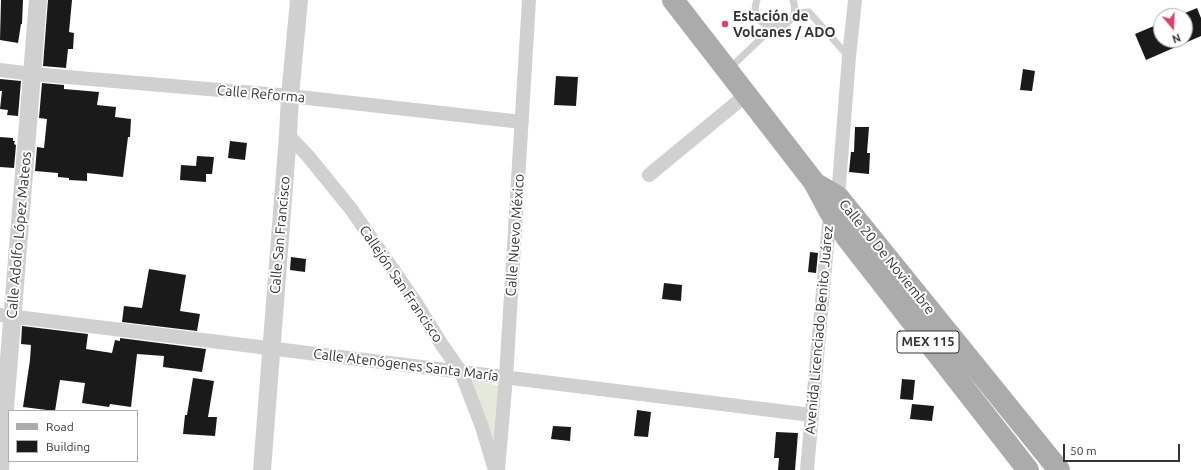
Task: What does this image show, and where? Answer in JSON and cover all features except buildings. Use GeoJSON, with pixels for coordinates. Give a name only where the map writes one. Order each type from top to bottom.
{"type":"FeatureCollection","features":[{"type":"Feature","properties":{"kind":"main road","name":"Calle 20 De Noviembre"},"geometry":{"type":"LineString","coordinates":[[675,0],[746,95],[814,182],[1059,470]]}},
{"type":"Feature","properties":{"kind":"main road","name":"Calle 20 De Noviembre"},"geometry":{"type":"LineString","coordinates":[[834,204],[847,238],[1028,470]]}},
{"type":"Feature","properties":{"kind":"street","name":"Calle Adolfo López Mateos"},"geometry":{"type":"LineString","coordinates":[[0,470],[6,316],[32,74],[38,0]]}},
{"type":"Feature","properties":{"kind":"street","name":"Calle San Francisco"},"geometry":{"type":"LineString","coordinates":[[262,470],[290,96],[299,0]]}},
{"type":"Feature","properties":{"kind":"street","name":"Calle Nuevo México"},"geometry":{"type":"LineString","coordinates":[[497,470],[506,377],[528,0]]}},
{"type":"Feature","properties":{"kind":"street","name":"Avenida Licenciado Benito Juárez"},"geometry":{"type":"LineString","coordinates":[[807,470],[811,415],[855,0]]}},
{"type":"Feature","properties":{"kind":"street","name":"Calle Reforma"},"geometry":{"type":"LineString","coordinates":[[0,70],[290,96],[522,122]]}},
{"type":"Feature","properties":{"kind":"street"},"geometry":{"type":"LineString","coordinates":[[649,175],[746,95]]}},
{"type":"Feature","properties":{"kind":"street","name":"Callejón San Francisco"},"geometry":{"type":"LineString","coordinates":[[288,135],[308,156],[350,209],[416,303],[461,372],[497,470]]}},
{"type":"Feature","properties":{"kind":"street","name":"Calle Atenógenes Santa María"},"geometry":{"type":"LineString","coordinates":[[6,316],[811,415]]}},
{"type":"Feature","properties":{"kind":"lane"},"geometry":{"type":"LineString","coordinates":[[757,0],[755,10],[757,16],[761,22],[767,26],[773,27],[780,27],[791,19],[795,7],[793,0]]}},
{"type":"Feature","properties":{"kind":"lane"},"geometry":{"type":"LineString","coordinates":[[794,13],[810,12],[849,57]]}},
{"type":"Feature","properties":{"kind":"lane"},"geometry":{"type":"LineString","coordinates":[[727,70],[773,27]]}},
{"type":"Feature","properties":{"kind":"shaded area"},"geometry":{"type":"Polygon","coordinates":[[[468,379],[501,386],[497,466],[468,379]]]}},
{"type":"Feature","properties":{"kind":"place","name":"Estación de Volcanes / ADO"},"geometry":{"type":"Point","coordinates":[725,24]}}]}
